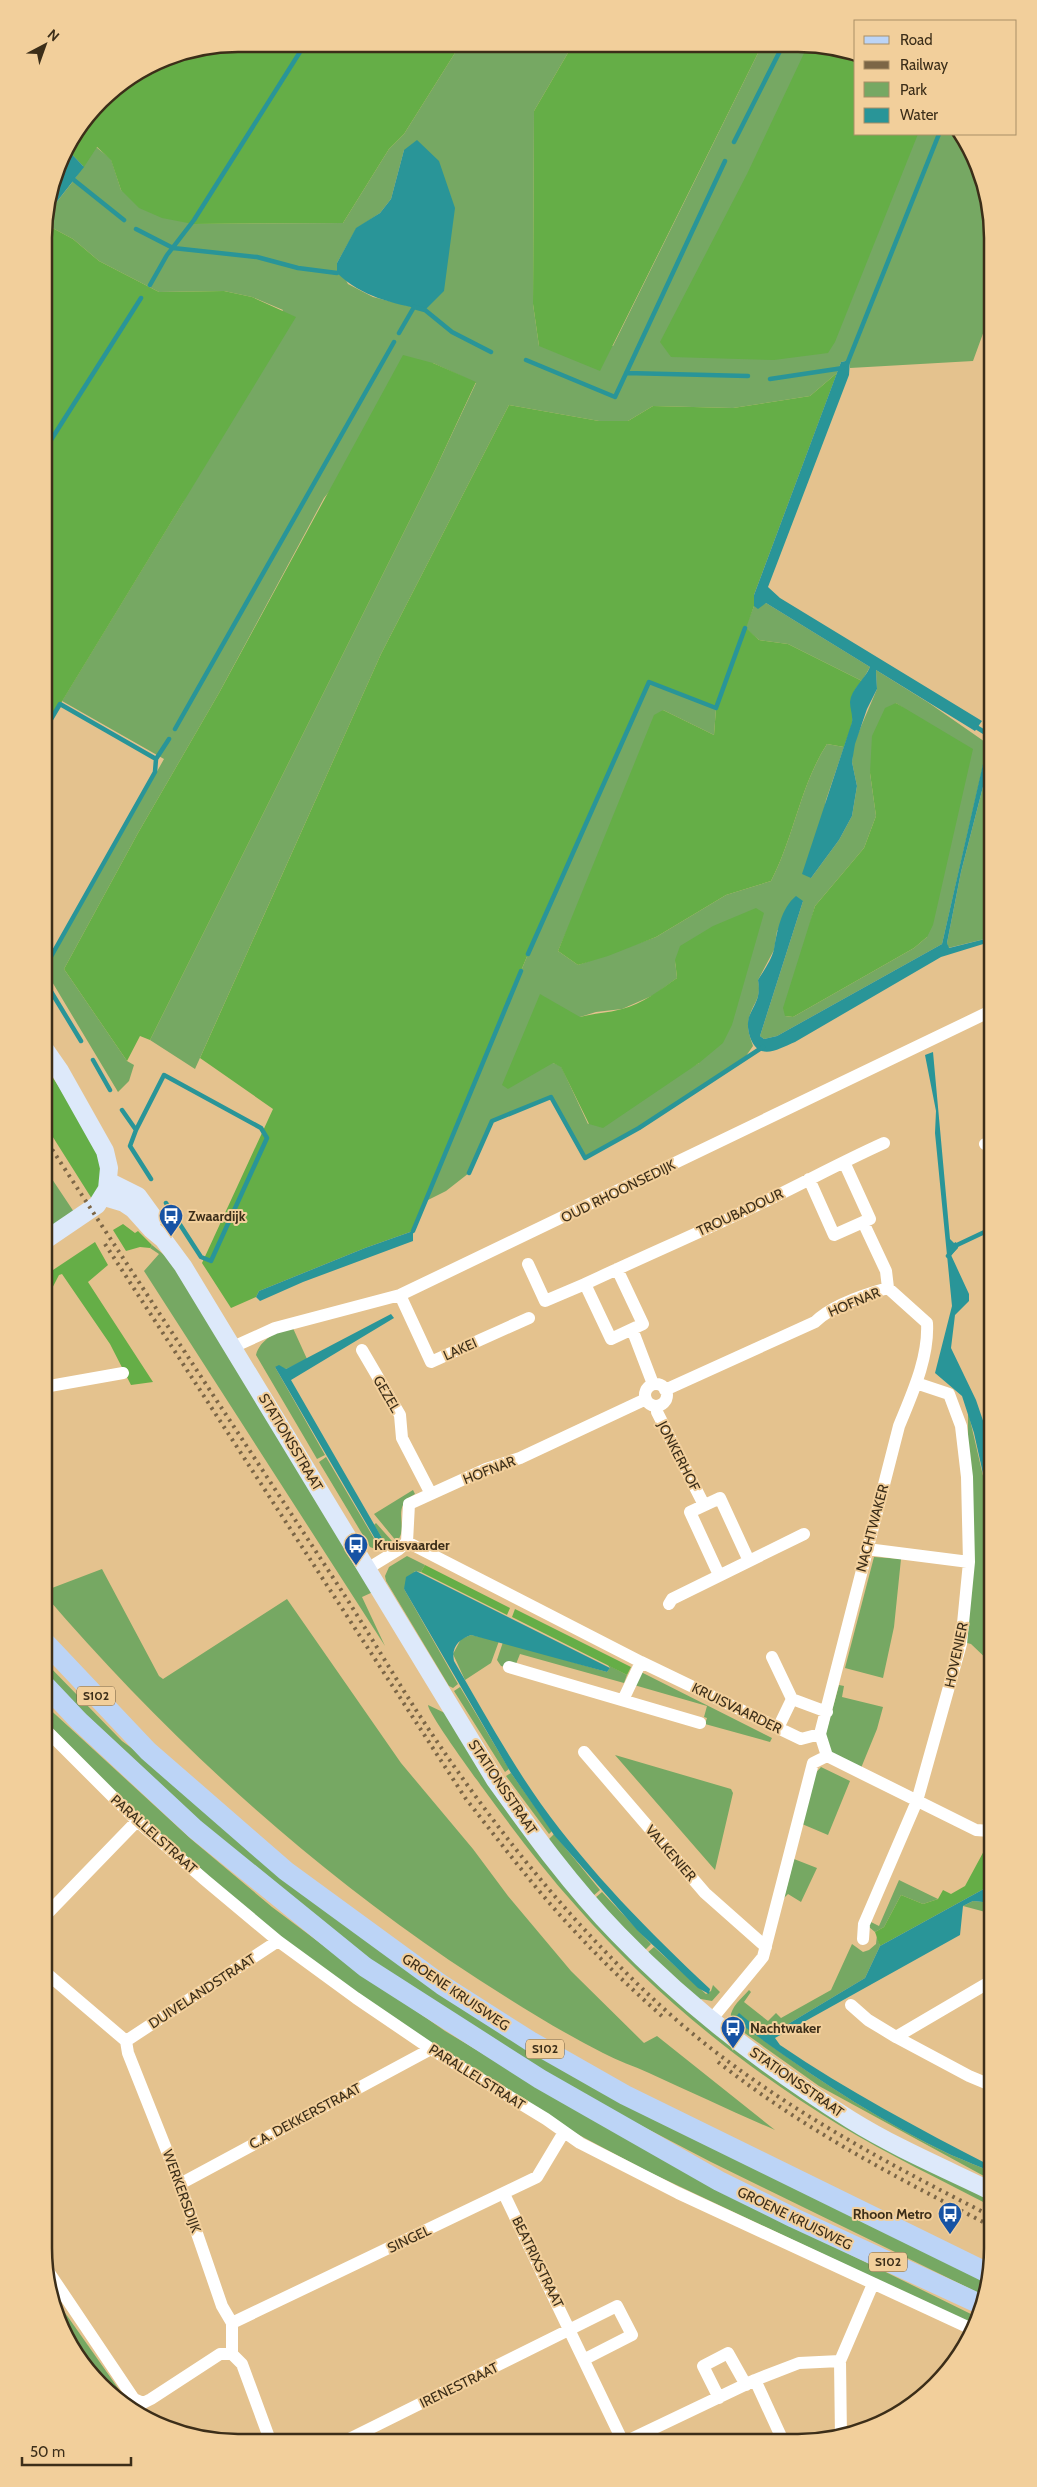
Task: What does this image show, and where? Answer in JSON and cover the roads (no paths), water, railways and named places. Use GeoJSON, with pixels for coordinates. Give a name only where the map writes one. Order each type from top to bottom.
{"type":"FeatureCollection","features":[{"type":"Feature","properties":{"kind":"main road","name":"GROENE KRUISWEG"},"geometry":{"type":"LineString","coordinates":[[52,1649],[148,1751],[279,1865],[442,1985],[530,2041],[625,2095],[983,2271]]}},
{"type":"Feature","properties":{"kind":"main road","name":"GROENE KRUISWEG"},"geometry":{"type":"LineString","coordinates":[[52,1692],[79,1721],[196,1829],[365,1967],[540,2079],[719,2181],[976,2302]]}},
{"type":"Feature","properties":{"kind":"street","name":"OUD RHOONSEDIJK"},"geometry":{"type":"LineString","coordinates":[[233,1347],[275,1328],[400,1295],[984,1014]]}},
{"type":"Feature","properties":{"kind":"street"},"geometry":{"type":"LineString","coordinates":[[52,1060],[105,1151],[109,1168],[106,1189],[90,1210],[52,1236]]}},
{"type":"Feature","properties":{"kind":"street","name":"TROUBADOUR"},"geometry":{"type":"LineString","coordinates":[[528,1264],[545,1301],[671,1245],[884,1143]]}},
{"type":"Feature","properties":{"kind":"street"},"geometry":{"type":"LineString","coordinates":[[809,1179],[834,1235],[870,1219],[844,1162]]}},
{"type":"Feature","properties":{"kind":"street","name":"STATIONSSTRAAT"},"geometry":{"type":"LineString","coordinates":[[106,1189],[133,1209],[163,1239],[197,1287],[495,1780],[540,1843],[617,1933],[711,2020],[780,2071],[853,2120],[984,2187]]}},
{"type":"Feature","properties":{"kind":"street"},"geometry":{"type":"LineString","coordinates":[[863,1222],[886,1271],[888,1288]]}},
{"type":"Feature","properties":{"kind":"street"},"geometry":{"type":"LineString","coordinates":[[585,1284],[612,1339],[643,1324],[617,1269]]}},
{"type":"Feature","properties":{"kind":"street","name":"HOFNAR"},"geometry":{"type":"LineString","coordinates":[[659,1387],[815,1322],[822,1316],[870,1293],[888,1288],[927,1323]]}},
{"type":"Feature","properties":{"kind":"street","name":"LAKEI"},"geometry":{"type":"LineString","coordinates":[[400,1295],[431,1362],[529,1318]]}},
{"type":"Feature","properties":{"kind":"street","name":"NACHTWAKER"},"geometry":{"type":"LineString","coordinates":[[820,1734],[899,1426],[916,1383],[927,1335],[927,1323]]}},
{"type":"Feature","properties":{"kind":"street"},"geometry":{"type":"LineString","coordinates":[[632,1329],[666,1398],[651,1403],[646,1390],[659,1387]]}},
{"type":"Feature","properties":{"kind":"street","name":"GEZEL"},"geometry":{"type":"LineString","coordinates":[[362,1350],[400,1415],[402,1438],[431,1494]]}},
{"type":"Feature","properties":{"kind":"street"},"geometry":{"type":"LineString","coordinates":[[52,1386],[123,1373]]}},
{"type":"Feature","properties":{"kind":"street","name":"HOVENIER"},"geometry":{"type":"LineString","coordinates":[[863,1939],[864,1924],[917,1801],[961,1644],[969,1562],[967,1478],[961,1426],[949,1394],[916,1383]]}},
{"type":"Feature","properties":{"kind":"street","name":"HOFNAR"},"geometry":{"type":"LineString","coordinates":[[406,1542],[409,1504],[486,1469],[520,1458],[651,1403]]}},
{"type":"Feature","properties":{"kind":"street","name":"JONKERHOF"},"geometry":{"type":"LineString","coordinates":[[651,1403],[704,1505]]}},
{"type":"Feature","properties":{"kind":"street","name":"JONKERHOF"},"geometry":{"type":"LineString","coordinates":[[719,1575],[690,1512],[720,1498],[750,1562]]}},
{"type":"Feature","properties":{"kind":"street"},"geometry":{"type":"LineString","coordinates":[[669,1604],[672,1599],[804,1534]]}},
{"type":"Feature","properties":{"kind":"street"},"geometry":{"type":"LineString","coordinates":[[367,1569],[398,1550],[406,1542]]}},
{"type":"Feature","properties":{"kind":"street","name":"KRUISVAARDER"},"geometry":{"type":"LineString","coordinates":[[406,1542],[640,1662],[801,1739],[820,1734]]}},
{"type":"Feature","properties":{"kind":"street"},"geometry":{"type":"LineString","coordinates":[[867,1549],[969,1562]]}},
{"type":"Feature","properties":{"kind":"street"},"geometry":{"type":"LineString","coordinates":[[772,1657],[792,1699],[827,1712]]}},
{"type":"Feature","properties":{"kind":"street"},"geometry":{"type":"LineString","coordinates":[[623,1700],[640,1662]]}},
{"type":"Feature","properties":{"kind":"street"},"geometry":{"type":"LineString","coordinates":[[510,1667],[700,1723]]}},
{"type":"Feature","properties":{"kind":"street"},"geometry":{"type":"LineString","coordinates":[[778,1728],[792,1699]]}},
{"type":"Feature","properties":{"kind":"street"},"geometry":{"type":"LineString","coordinates":[[820,1734],[827,1756],[976,1830],[984,1831]]}},
{"type":"Feature","properties":{"kind":"street","name":"PARALLELSTRAAT"},"geometry":{"type":"LineString","coordinates":[[52,1736],[138,1821],[278,1941],[356,1998],[431,2049],[580,2143],[678,2194],[967,2327]]}},
{"type":"Feature","properties":{"kind":"street","name":"VALKENIER"},"geometry":{"type":"LineString","coordinates":[[584,1752],[705,1893],[766,1947]]}},
{"type":"Feature","properties":{"kind":"street"},"geometry":{"type":"LineString","coordinates":[[711,2020],[763,1956],[813,1763],[827,1756]]}},
{"type":"Feature","properties":{"kind":"street"},"geometry":{"type":"LineString","coordinates":[[52,1909],[138,1821]]}},
{"type":"Feature","properties":{"kind":"street","name":"DUIVELANDSTRAAT"},"geometry":{"type":"LineString","coordinates":[[126,2041],[278,1941]]}},
{"type":"Feature","properties":{"kind":"street"},"geometry":{"type":"LineString","coordinates":[[52,1978],[126,2041]]}},
{"type":"Feature","properties":{"kind":"street"},"geometry":{"type":"LineString","coordinates":[[896,2037],[984,1985]]}},
{"type":"Feature","properties":{"kind":"street"},"geometry":{"type":"LineString","coordinates":[[851,2005],[868,2020],[896,2037],[984,2082]]}},
{"type":"Feature","properties":{"kind":"street","name":"WERKERSDIJK"},"geometry":{"type":"LineString","coordinates":[[126,2041],[128,2053],[180,2184],[222,2306],[232,2323],[232,2354]]}},
{"type":"Feature","properties":{"kind":"street","name":"C.A. DEKKERSTRAAT"},"geometry":{"type":"LineString","coordinates":[[180,2184],[431,2049]]}},
{"type":"Feature","properties":{"kind":"street","name":"SINGEL"},"geometry":{"type":"LineString","coordinates":[[232,2323],[537,2178],[564,2132]]}},
{"type":"Feature","properties":{"kind":"street","name":"BEATRIXSTRAAT"},"geometry":{"type":"LineString","coordinates":[[504,2194],[620,2434]]}},
{"type":"Feature","properties":{"kind":"street"},"geometry":{"type":"LineString","coordinates":[[56,2283],[134,2399],[143,2403],[152,2399],[220,2354],[232,2354],[242,2364],[268,2434]]}},
{"type":"Feature","properties":{"kind":"street"},"geometry":{"type":"LineString","coordinates":[[841,2429],[840,2361],[873,2284]]}},
{"type":"Feature","properties":{"kind":"street"},"geometry":{"type":"LineString","coordinates":[[571,2330],[617,2306],[632,2335],[585,2359]]}},
{"type":"Feature","properties":{"kind":"street","name":"IRENESTRAAT"},"geometry":{"type":"LineString","coordinates":[[359,2434],[571,2330]]}},
{"type":"Feature","properties":{"kind":"street"},"geometry":{"type":"LineString","coordinates":[[719,2398],[703,2366],[728,2353],[751,2383],[779,2434]]}},
{"type":"Feature","properties":{"kind":"street"},"geometry":{"type":"LineString","coordinates":[[641,2434],[799,2363],[840,2361]]}},
{"type":"Feature","properties":{"kind":"water"},"geometry":{"type":"Polygon","coordinates":[[[417,140],[439,161],[455,208],[444,291],[425,310],[378,298],[357,288],[337,273],[337,263],[356,228],[380,213],[391,199],[404,150],[417,140]]]}},
{"type":"Feature","properties":{"kind":"water"},"geometry":{"type":"Polygon","coordinates":[[[73,155],[84,167],[56,203],[62,179],[73,155]]]}},
{"type":"Feature","properties":{"kind":"water"},"geometry":{"type":"Polygon","coordinates":[[[850,360],[849,375],[768,587],[780,598],[982,721],[975,731],[876,670],[877,689],[867,709],[855,744],[852,762],[857,786],[852,816],[839,840],[811,878],[802,874],[852,722],[851,697],[870,667],[766,603],[758,609],[754,606],[754,595],[841,362],[850,360]]]}},
{"type":"Feature","properties":{"kind":"water"},"geometry":{"type":"Polygon","coordinates":[[[984,760],[984,783],[961,872],[947,943],[949,948],[984,939],[984,944],[941,957],[795,1042],[770,1052],[758,1049],[754,1045],[748,1030],[748,1024],[758,996],[758,980],[773,953],[783,914],[796,896],[803,901],[760,1036],[764,1039],[777,1036],[942,944],[984,760]]]}},
{"type":"Feature","properties":{"kind":"water"},"geometry":{"type":"Polygon","coordinates":[[[933,1052],[950,1239],[954,1243],[956,1242],[958,1248],[951,1255],[969,1294],[969,1301],[955,1315],[951,1348],[976,1400],[984,1424],[984,1478],[974,1433],[962,1396],[935,1373],[952,1306],[935,1133],[936,1111],[925,1055],[933,1052]]]}},
{"type":"Feature","properties":{"kind":"water"},"geometry":{"type":"Polygon","coordinates":[[[413,1231],[413,1241],[303,1282],[260,1301],[256,1297],[259,1291],[365,1248],[413,1231]]]}},
{"type":"Feature","properties":{"kind":"water"},"geometry":{"type":"Polygon","coordinates":[[[391,1314],[394,1318],[291,1380],[382,1538],[377,1542],[275,1367],[279,1365],[286,1369],[391,1314]]]}},
{"type":"Feature","properties":{"kind":"water"},"geometry":{"type":"Polygon","coordinates":[[[416,1571],[610,1668],[607,1672],[471,1635],[457,1644],[453,1656],[454,1661],[507,1752],[541,1804],[580,1854],[621,1901],[710,1989],[709,1994],[698,1988],[637,1930],[554,1835],[511,1773],[404,1589],[406,1577],[416,1571]]]}},
{"type":"Feature","properties":{"kind":"water"},"geometry":{"type":"Polygon","coordinates":[[[984,1889],[984,1902],[973,1901],[963,1906],[960,1935],[775,2038],[780,2045],[858,2094],[984,2162],[984,2169],[922,2141],[866,2109],[812,2075],[734,2019],[739,2013],[763,2033],[773,2033],[865,1978],[880,1946],[984,1889]]]}},
{"type":"Feature","properties":{"kind":"waterway"},"geometry":{"type":"LineString","coordinates":[[150,285],[167,255],[194,220],[300,52]]}},
{"type":"Feature","properties":{"kind":"waterway"},"geometry":{"type":"LineString","coordinates":[[734,142],[779,52]]}},
{"type":"Feature","properties":{"kind":"waterway"},"geometry":{"type":"LineString","coordinates":[[847,364],[939,135]]}},
{"type":"Feature","properties":{"kind":"waterway"},"geometry":{"type":"LineString","coordinates":[[526,360],[615,397],[725,161]]}},
{"type":"Feature","properties":{"kind":"waterway"},"geometry":{"type":"LineString","coordinates":[[74,180],[124,220]]}},
{"type":"Feature","properties":{"kind":"waterway"},"geometry":{"type":"LineString","coordinates":[[136,229],[173,248],[257,257],[298,268],[337,273]]}},
{"type":"Feature","properties":{"kind":"waterway"},"geometry":{"type":"LineString","coordinates":[[52,438],[141,298]]}},
{"type":"Feature","properties":{"kind":"waterway"},"geometry":{"type":"LineString","coordinates":[[399,333],[414,307],[425,310],[452,332],[491,352]]}},
{"type":"Feature","properties":{"kind":"waterway"},"geometry":{"type":"LineString","coordinates":[[175,729],[394,342]]}},
{"type":"Feature","properties":{"kind":"waterway"},"geometry":{"type":"LineString","coordinates":[[770,379],[843,368]]}},
{"type":"Feature","properties":{"kind":"waterway"},"geometry":{"type":"LineString","coordinates":[[626,373],[748,376]]}},
{"type":"Feature","properties":{"kind":"waterway"},"geometry":{"type":"LineString","coordinates":[[528,954],[649,682],[716,708],[745,628]]}},
{"type":"Feature","properties":{"kind":"waterway"},"geometry":{"type":"LineString","coordinates":[[52,718],[60,704],[156,759],[169,739]]}},
{"type":"Feature","properties":{"kind":"waterway"},"geometry":{"type":"LineString","coordinates":[[973,725],[984,732]]}},
{"type":"Feature","properties":{"kind":"waterway"},"geometry":{"type":"LineString","coordinates":[[52,955],[155,772],[156,759]]}},
{"type":"Feature","properties":{"kind":"waterway"},"geometry":{"type":"LineString","coordinates":[[413,1231],[521,971]]}},
{"type":"Feature","properties":{"kind":"waterway"},"geometry":{"type":"LineString","coordinates":[[52,993],[81,1041]]}},
{"type":"Feature","properties":{"kind":"waterway"},"geometry":{"type":"LineString","coordinates":[[469,1173],[492,1121],[551,1097],[585,1158],[639,1128],[763,1047]]}},
{"type":"Feature","properties":{"kind":"waterway"},"geometry":{"type":"LineString","coordinates":[[93,1060],[110,1090]]}},
{"type":"Feature","properties":{"kind":"waterway"},"geometry":{"type":"LineString","coordinates":[[136,1130],[164,1075],[261,1128],[267,1138],[211,1261],[201,1257],[166,1203]]}},
{"type":"Feature","properties":{"kind":"waterway"},"geometry":{"type":"LineString","coordinates":[[122,1110],[136,1130],[130,1146],[151,1179]]}},
{"type":"Feature","properties":{"kind":"waterway"},"geometry":{"type":"LineString","coordinates":[[948,1256],[957,1245],[984,1232]]}},
{"type":"Feature","properties":{"kind":"railway"},"geometry":{"type":"LineString","coordinates":[[52,1149],[341,1590],[445,1753],[506,1836],[572,1915],[607,1953],[681,2024],[754,2080],[831,2130],[911,2175],[984,2212]]}},
{"type":"Feature","properties":{"kind":"railway"},"geometry":{"type":"LineString","coordinates":[[105,1244],[466,1799],[522,1870],[566,1921],[611,1969],[664,2018]]}},
{"type":"Feature","properties":{"kind":"railway"},"geometry":{"type":"LineString","coordinates":[[718,2062],[817,2131],[886,2171],[984,2222]]}},
{"type":"Feature","properties":{"kind":"place","name":"Zwaardijk"},"geometry":{"type":"Point","coordinates":[171,1237]}},
{"type":"Feature","properties":{"kind":"place","name":"Kruisvaarder"},"geometry":{"type":"Point","coordinates":[356,1566]}},
{"type":"Feature","properties":{"kind":"place","name":"Nachtwaker"},"geometry":{"type":"Point","coordinates":[733,2049]}},
{"type":"Feature","properties":{"kind":"place","name":"Rhoon Metro"},"geometry":{"type":"Point","coordinates":[950,2235]}}]}
